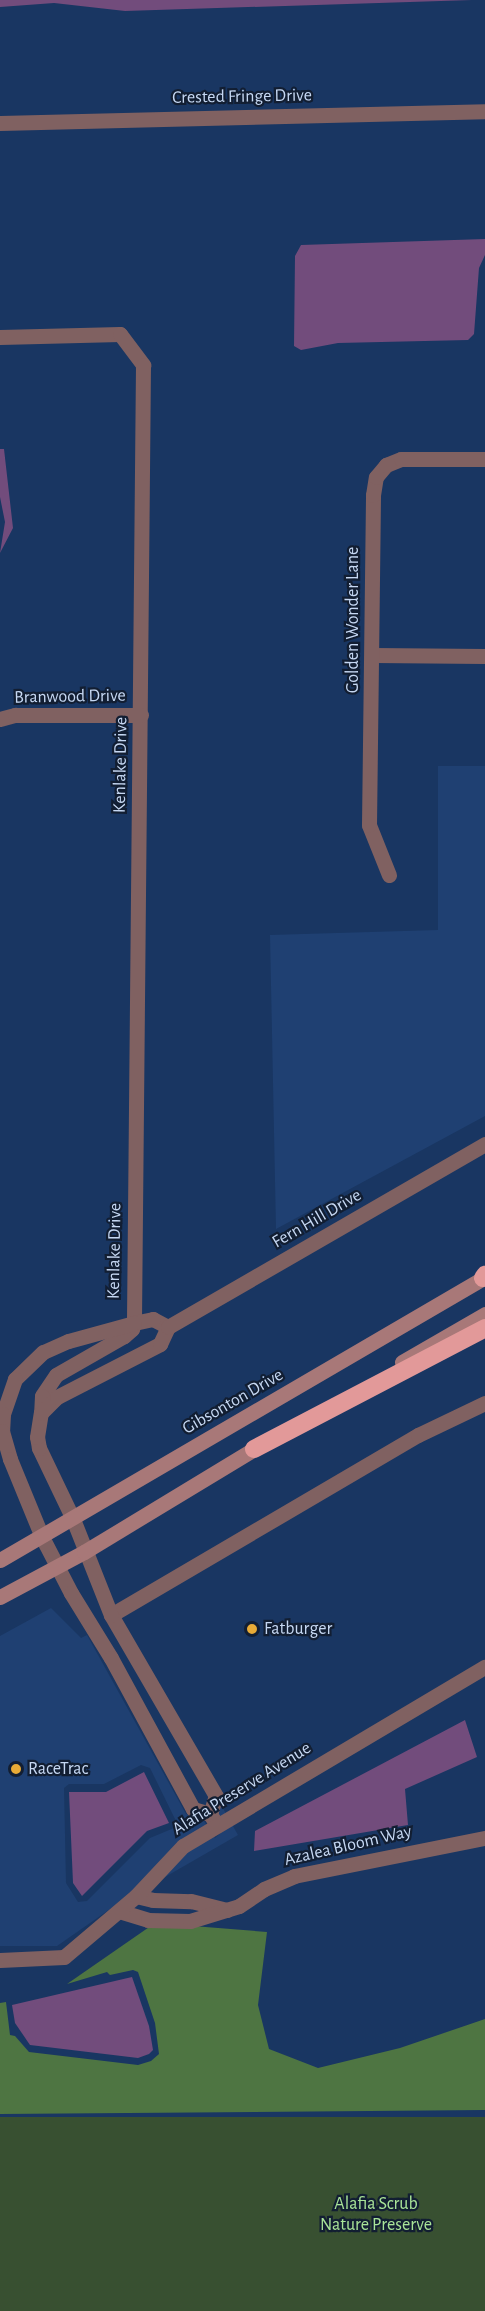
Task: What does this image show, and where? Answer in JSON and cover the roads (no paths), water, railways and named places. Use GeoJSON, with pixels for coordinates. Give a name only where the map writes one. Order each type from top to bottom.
{"type":"FeatureCollection","features":[{"type":"Feature","properties":{"kind":"highway"},"geometry":{"type":"LineString","coordinates":[[254,1449],[485,1328]]}},
{"type":"Feature","properties":{"kind":"main road","name":"Gibsonton Drive"},"geometry":{"type":"LineString","coordinates":[[0,1560],[484,1276]]}},
{"type":"Feature","properties":{"kind":"main road"},"geometry":{"type":"LineString","coordinates":[[0,1597],[84,1552],[254,1449],[485,1314]]}},
{"type":"Feature","properties":{"kind":"street","name":"Crested Fringe Drive"},"geometry":{"type":"LineString","coordinates":[[0,123],[485,111]]}},
{"type":"Feature","properties":{"kind":"street","name":"Kenlake Drive"},"geometry":{"type":"LineString","coordinates":[[0,337],[120,334],[142,365],[141,715],[134,1323]]}},
{"type":"Feature","properties":{"kind":"street","name":"Golden Wonder Lane"},"geometry":{"type":"LineString","coordinates":[[389,874],[369,825],[373,655],[373,495],[376,477],[386,465],[401,459],[485,459]]}},
{"type":"Feature","properties":{"kind":"street"},"geometry":{"type":"LineString","coordinates":[[373,655],[485,656]]}},
{"type":"Feature","properties":{"kind":"street","name":"Branwood Drive"},"geometry":{"type":"LineString","coordinates":[[0,719],[15,715],[141,715]]}},
{"type":"Feature","properties":{"kind":"street","name":"Fern Hill Drive"},"geometry":{"type":"LineString","coordinates":[[41,1413],[57,1397],[160,1344],[168,1327],[485,1144]]}},
{"type":"Feature","properties":{"kind":"street"},"geometry":{"type":"LineString","coordinates":[[134,1323],[132,1329],[124,1336],[56,1375],[42,1396],[37,1437],[39,1448],[73,1519],[84,1552],[111,1615],[216,1796],[214,1820],[193,1809],[111,1658],[56,1565],[10,1459],[2,1431],[3,1414],[15,1379],[43,1352],[68,1341],[134,1323],[153,1319],[168,1327]]}},
{"type":"Feature","properties":{"kind":"street"},"geometry":{"type":"LineString","coordinates":[[111,1615],[425,1431],[485,1403]]}},
{"type":"Feature","properties":{"kind":"street","name":"Alafia Preserve Avenue"},"geometry":{"type":"LineString","coordinates":[[0,1960],[64,1957],[136,1896],[183,1846],[214,1820],[485,1667]]}},
{"type":"Feature","properties":{"kind":"street","name":"Azalea Bloom Way"},"geometry":{"type":"LineString","coordinates":[[119,1911],[148,1920],[190,1921],[239,1906],[277,1882],[294,1876],[485,1838]]}},
{"type":"Feature","properties":{"kind":"street"},"geometry":{"type":"LineString","coordinates":[[136,1896],[153,1900],[191,1901],[227,1910]]}},
{"type":"Feature","properties":{"kind":"place","name":"Fatburger"},"geometry":{"type":"Point","coordinates":[252,1629]}},
{"type":"Feature","properties":{"kind":"place","name":"RaceTrac"},"geometry":{"type":"Point","coordinates":[16,1769]}},
{"type":"Feature","properties":{"kind":"park label","name":"Alafia Scrub Nature Preserve"},"geometry":{"type":"Point","coordinates":[376,2215]}}]}
